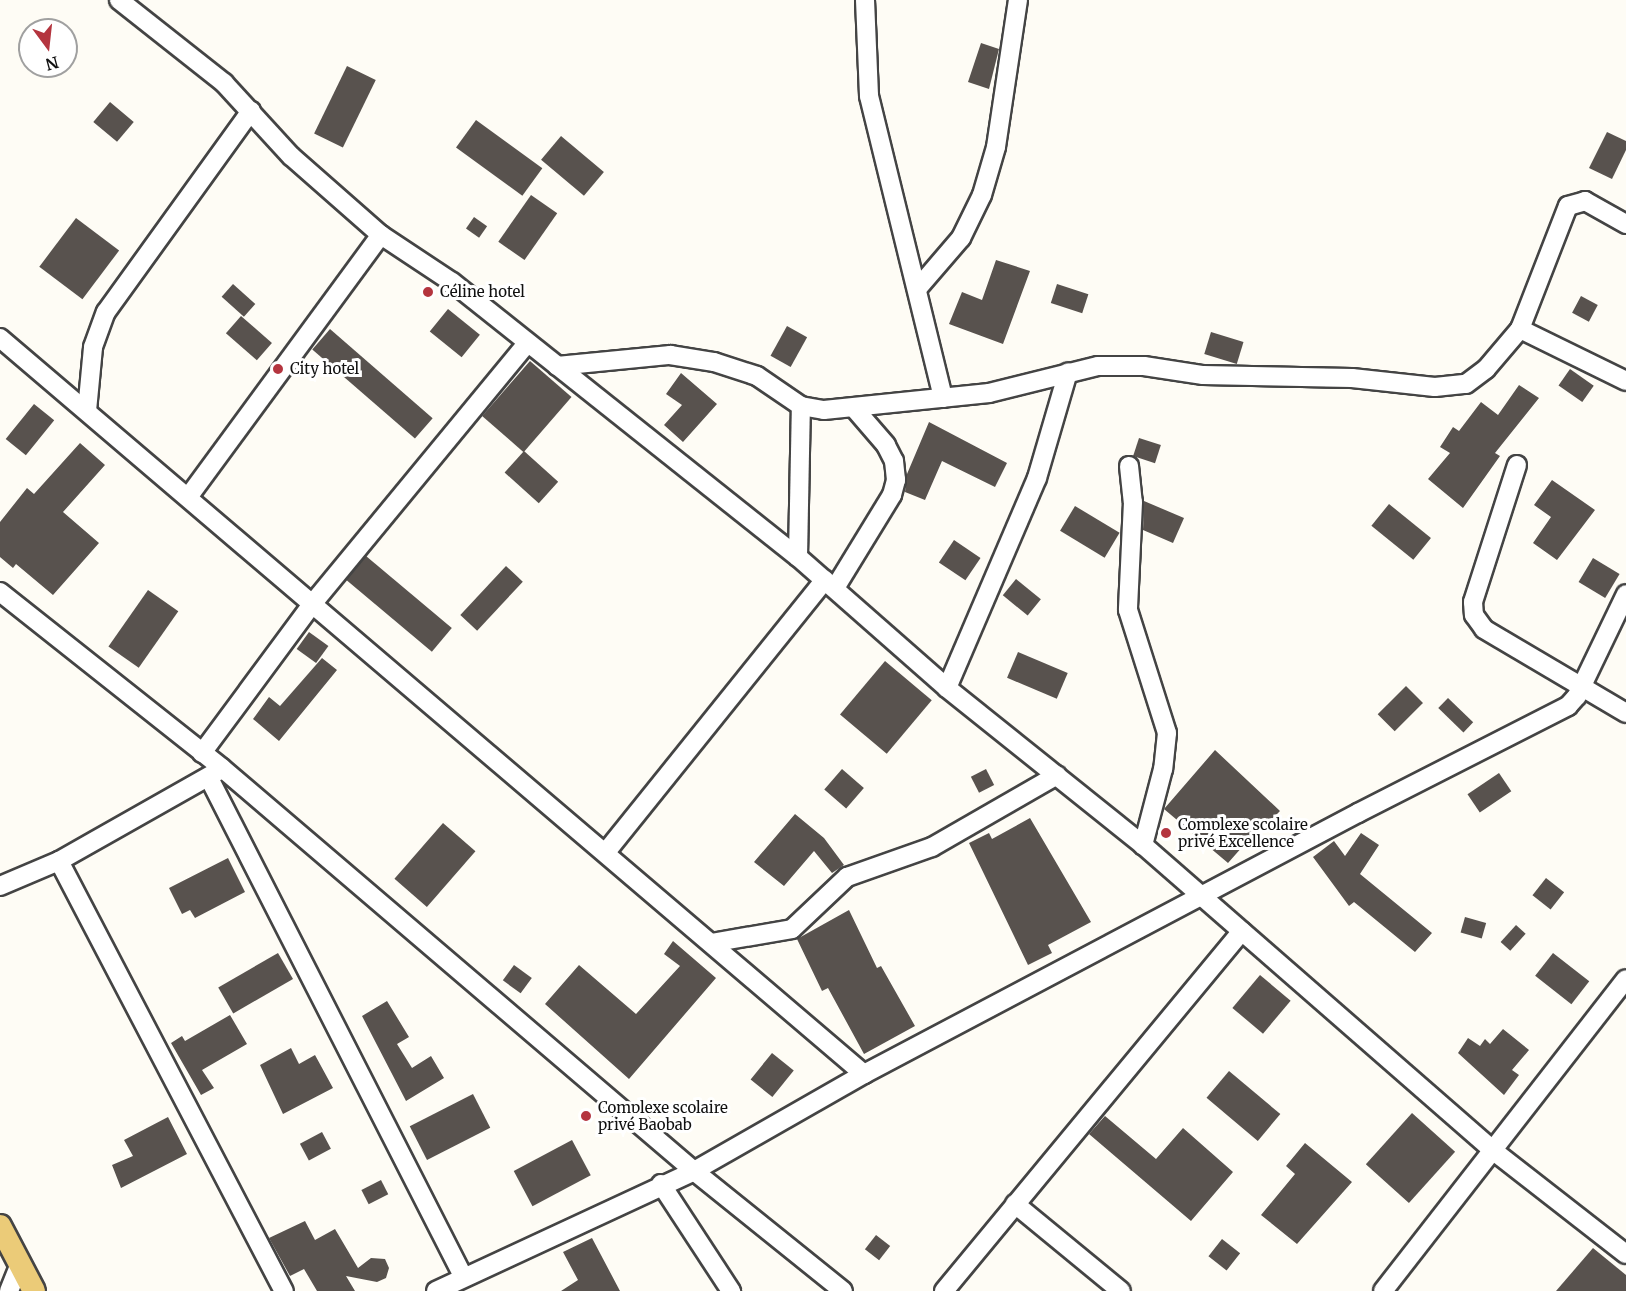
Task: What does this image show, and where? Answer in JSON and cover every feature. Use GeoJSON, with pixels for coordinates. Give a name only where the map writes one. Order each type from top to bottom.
{"type":"FeatureCollection","features":[{"type":"Feature","properties":{"kind":"main road"},"geometry":{"type":"LineString","coordinates":[[0,1226],[34,1291]]}},
{"type":"Feature","properties":{"kind":"street"},"geometry":{"type":"LineString","coordinates":[[865,0],[869,96],[918,288],[943,398]]}},
{"type":"Feature","properties":{"kind":"street"},"geometry":{"type":"LineString","coordinates":[[918,288],[961,238],[982,195],[996,147],[1018,0]]}},
{"type":"Feature","properties":{"kind":"street"},"geometry":{"type":"LineString","coordinates":[[124,1],[224,83],[291,156],[381,235],[453,282],[798,557],[947,688],[1143,845],[1491,1149],[1626,1254]]}},
{"type":"Feature","properties":{"kind":"street"},"geometry":{"type":"LineString","coordinates":[[87,411],[93,347],[106,312],[251,111]]}},
{"type":"Feature","properties":{"kind":"street"},"geometry":{"type":"LineString","coordinates":[[557,366],[670,355],[714,362],[757,376],[801,406],[824,410],[989,393],[1098,366],[1144,366],[1203,375],[1352,378],[1435,387],[1466,384],[1486,369],[1520,328],[1568,206],[1585,201],[1626,224]]}},
{"type":"Feature","properties":{"kind":"street"},"geometry":{"type":"LineString","coordinates":[[189,496],[381,235]]}},
{"type":"Feature","properties":{"kind":"street"},"geometry":{"type":"LineString","coordinates":[[1520,328],[1626,381]]}},
{"type":"Feature","properties":{"kind":"street"},"geometry":{"type":"LineString","coordinates":[[0,338],[189,496],[864,1074]]}},
{"type":"Feature","properties":{"kind":"street"},"geometry":{"type":"LineString","coordinates":[[202,753],[313,603],[528,343]]}},
{"type":"Feature","properties":{"kind":"street"},"geometry":{"type":"LineString","coordinates":[[947,688],[1037,478],[1068,372]]}},
{"type":"Feature","properties":{"kind":"street"},"geometry":{"type":"LineString","coordinates":[[798,557],[801,406]]}},
{"type":"Feature","properties":{"kind":"street"},"geometry":{"type":"LineString","coordinates":[[606,852],[830,584],[892,495],[896,480],[894,461],[886,445],[854,408]]}},
{"type":"Feature","properties":{"kind":"street"},"geometry":{"type":"LineString","coordinates":[[1517,465],[1473,602],[1474,615],[1484,629],[1583,684],[1626,713]]}},
{"type":"Feature","properties":{"kind":"street"},"geometry":{"type":"LineString","coordinates":[[1129,466],[1132,502],[1128,610],[1167,733],[1163,769],[1143,845]]}},
{"type":"Feature","properties":{"kind":"street"},"geometry":{"type":"LineString","coordinates":[[0,592],[202,753],[215,773],[463,1276]]}},
{"type":"Feature","properties":{"kind":"street"},"geometry":{"type":"LineString","coordinates":[[436,1291],[463,1276],[694,1171],[864,1074],[1201,898],[1358,813],[1568,706],[1583,684],[1622,609],[1626,594]]}},
{"type":"Feature","properties":{"kind":"street"},"geometry":{"type":"LineString","coordinates":[[0,886],[59,861],[215,773]]}},
{"type":"Feature","properties":{"kind":"street"},"geometry":{"type":"LineString","coordinates":[[215,773],[694,1171],[843,1291]]}},
{"type":"Feature","properties":{"kind":"street"},"geometry":{"type":"LineString","coordinates":[[711,943],[792,929],[847,877],[932,847],[1057,775]]}},
{"type":"Feature","properties":{"kind":"street"},"geometry":{"type":"LineString","coordinates":[[59,861],[284,1291]]}},
{"type":"Feature","properties":{"kind":"street"},"geometry":{"type":"LineString","coordinates":[[944,1291],[1242,931]]}},
{"type":"Feature","properties":{"kind":"street"},"geometry":{"type":"LineString","coordinates":[[1392,1288],[1491,1149],[1626,979]]}},
{"type":"Feature","properties":{"kind":"street"},"geometry":{"type":"LineString","coordinates":[[662,1184],[731,1291]]}},
{"type":"Feature","properties":{"kind":"street"},"geometry":{"type":"LineString","coordinates":[[1015,1204],[1121,1291]]}},
{"type":"Feature","properties":{"kind":"street"},"geometry":{"type":"LineString","coordinates":[[9,1291],[20,1264]]}},
{"type":"Feature","properties":{"kind":"building"},"geometry":{"type":"Polygon","coordinates":[[[981,43],[999,49],[989,89],[968,82],[981,43]]]}},
{"type":"Feature","properties":{"kind":"building"},"geometry":{"type":"Polygon","coordinates":[[[347,66],[376,80],[343,147],[314,133],[347,66]]]}},
{"type":"Feature","properties":{"kind":"building"},"geometry":{"type":"Polygon","coordinates":[[[110,102],[134,122],[117,142],[93,122],[110,102]]]}},
{"type":"Feature","properties":{"kind":"building"},"geometry":{"type":"Polygon","coordinates":[[[476,120],[542,168],[522,196],[456,148],[476,120]]]}},
{"type":"Feature","properties":{"kind":"building"},"geometry":{"type":"Polygon","coordinates":[[[1607,132],[1626,141],[1626,150],[1612,179],[1589,168],[1607,132]]]}},
{"type":"Feature","properties":{"kind":"building"},"geometry":{"type":"Polygon","coordinates":[[[561,136],[604,172],[584,196],[541,160],[561,136]]]}},
{"type":"Feature","properties":{"kind":"building"},"geometry":{"type":"Polygon","coordinates":[[[531,195],[557,213],[525,260],[498,242],[531,195]]]}},
{"type":"Feature","properties":{"kind":"building"},"geometry":{"type":"Polygon","coordinates":[[[474,217],[487,226],[479,238],[466,228],[474,217]]]}},
{"type":"Feature","properties":{"kind":"building"},"geometry":{"type":"Polygon","coordinates":[[[76,218],[119,250],[82,299],[39,267],[76,218]]]}},
{"type":"Feature","properties":{"kind":"building"},"geometry":{"type":"Polygon","coordinates":[[[996,260],[1030,271],[1003,344],[949,324],[962,292],[982,300],[996,260]]]}},
{"type":"Feature","properties":{"kind":"building"},"geometry":{"type":"Polygon","coordinates":[[[233,284],[255,304],[244,317],[222,297],[233,284]]]}},
{"type":"Feature","properties":{"kind":"building"},"geometry":{"type":"Polygon","coordinates":[[[1057,284],[1088,294],[1082,313],[1051,303],[1057,284]]]}},
{"type":"Feature","properties":{"kind":"building"},"geometry":{"type":"Polygon","coordinates":[[[1581,296],[1598,305],[1589,322],[1572,313],[1581,296]]]}},
{"type":"Feature","properties":{"kind":"building"},"geometry":{"type":"Polygon","coordinates":[[[448,309],[480,335],[462,357],[430,332],[448,309]]]}},
{"type":"Feature","properties":{"kind":"building"},"geometry":{"type":"Polygon","coordinates":[[[241,316],[272,343],[257,360],[226,333],[241,316]]]}},
{"type":"Feature","properties":{"kind":"building"},"geometry":{"type":"Polygon","coordinates":[[[787,326],[807,337],[791,367],[771,356],[787,326]]]}},
{"type":"Feature","properties":{"kind":"building"},"geometry":{"type":"Polygon","coordinates":[[[330,329],[433,418],[415,439],[312,349],[330,329]]]}},
{"type":"Feature","properties":{"kind":"building"},"geometry":{"type":"Polygon","coordinates":[[[1211,332],[1244,342],[1237,364],[1204,354],[1211,332]]]}},
{"type":"Feature","properties":{"kind":"building"},"geometry":{"type":"Polygon","coordinates":[[[530,361],[572,397],[524,452],[482,416],[530,361]]]}},
{"type":"Feature","properties":{"kind":"building"},"geometry":{"type":"Polygon","coordinates":[[[1570,369],[1594,386],[1582,402],[1559,385],[1570,369]]]}},
{"type":"Feature","properties":{"kind":"building"},"geometry":{"type":"Polygon","coordinates":[[[681,373],[717,404],[683,442],[664,425],[682,405],[666,394],[681,373]]]}},
{"type":"Feature","properties":{"kind":"building"},"geometry":{"type":"Polygon","coordinates":[[[1519,385],[1539,398],[1495,453],[1500,456],[1463,508],[1428,479],[1450,453],[1440,447],[1453,427],[1459,431],[1481,402],[1498,415],[1519,385]]]}},
{"type":"Feature","properties":{"kind":"building"},"geometry":{"type":"Polygon","coordinates":[[[34,404],[54,420],[26,455],[6,439],[34,404]]]}},
{"type":"Feature","properties":{"kind":"building"},"geometry":{"type":"Polygon","coordinates":[[[929,422],[1007,463],[995,487],[942,461],[925,500],[905,492],[907,474],[929,422]]]}},
{"type":"Feature","properties":{"kind":"building"},"geometry":{"type":"Polygon","coordinates":[[[1139,438],[1161,445],[1155,463],[1133,456],[1139,438]]]}},
{"type":"Feature","properties":{"kind":"building"},"geometry":{"type":"Polygon","coordinates":[[[80,443],[105,465],[63,512],[99,543],[53,595],[16,564],[13,568],[0,557],[0,522],[27,488],[34,494],[80,443]]]}},
{"type":"Feature","properties":{"kind":"building"},"geometry":{"type":"Polygon","coordinates":[[[524,451],[558,482],[539,503],[505,473],[524,451]]]}},
{"type":"Feature","properties":{"kind":"building"},"geometry":{"type":"Polygon","coordinates":[[[1552,480],[1595,510],[1557,560],[1533,543],[1551,517],[1534,505],[1552,480]]]}},
{"type":"Feature","properties":{"kind":"building"},"geometry":{"type":"Polygon","coordinates":[[[1144,501],[1184,518],[1173,543],[1143,530],[1144,501]]]}},
{"type":"Feature","properties":{"kind":"building"},"geometry":{"type":"Polygon","coordinates":[[[1389,504],[1431,538],[1413,560],[1371,526],[1389,504]]]}},
{"type":"Feature","properties":{"kind":"building"},"geometry":{"type":"Polygon","coordinates":[[[1075,506],[1120,533],[1105,558],[1060,531],[1075,506]]]}},
{"type":"Feature","properties":{"kind":"building"},"geometry":{"type":"Polygon","coordinates":[[[954,540],[981,558],[965,580],[939,562],[954,540]]]}},
{"type":"Feature","properties":{"kind":"building"},"geometry":{"type":"Polygon","coordinates":[[[366,556],[452,628],[432,652],[346,580],[366,556]]]}},
{"type":"Feature","properties":{"kind":"building"},"geometry":{"type":"Polygon","coordinates":[[[1593,558],[1620,574],[1605,598],[1579,582],[1593,558]]]}},
{"type":"Feature","properties":{"kind":"building"},"geometry":{"type":"Polygon","coordinates":[[[506,566],[523,582],[477,631],[460,615],[506,566]]]}},
{"type":"Feature","properties":{"kind":"building"},"geometry":{"type":"Polygon","coordinates":[[[1016,579],[1041,599],[1028,615],[1003,595],[1016,579]]]}},
{"type":"Feature","properties":{"kind":"building"},"geometry":{"type":"Polygon","coordinates":[[[148,590],[178,611],[139,668],[108,647],[148,590]]]}},
{"type":"Feature","properties":{"kind":"building"},"geometry":{"type":"Polygon","coordinates":[[[309,632],[328,646],[316,663],[297,649],[309,632]]]}},
{"type":"Feature","properties":{"kind":"building"},"geometry":{"type":"Polygon","coordinates":[[[1018,652],[1068,673],[1057,699],[1007,678],[1018,652]]]}},
{"type":"Feature","properties":{"kind":"building"},"geometry":{"type":"Polygon","coordinates":[[[322,658],[337,670],[279,741],[253,719],[269,697],[280,706],[322,658]]]}},
{"type":"Feature","properties":{"kind":"building"},"geometry":{"type":"Polygon","coordinates":[[[885,661],[932,700],[887,754],[840,715],[885,661]]]}},
{"type":"Feature","properties":{"kind":"building"},"geometry":{"type":"Polygon","coordinates":[[[1406,686],[1423,703],[1395,731],[1378,714],[1406,686]]]}},
{"type":"Feature","properties":{"kind":"building"},"geometry":{"type":"Polygon","coordinates":[[[1448,698],[1473,722],[1463,732],[1438,708],[1448,698]]]}},
{"type":"Feature","properties":{"kind":"building"},"geometry":{"type":"Polygon","coordinates":[[[1215,750],[1280,811],[1261,830],[1259,828],[1228,863],[1164,809],[1215,750]]]}},
{"type":"Feature","properties":{"kind":"building"},"geometry":{"type":"Polygon","coordinates":[[[842,769],[864,788],[846,808],[824,789],[842,769]]]}},
{"type":"Feature","properties":{"kind":"building"},"geometry":{"type":"Polygon","coordinates":[[[986,769],[994,785],[979,793],[971,777],[986,769]]]}},
{"type":"Feature","properties":{"kind":"building"},"geometry":{"type":"Polygon","coordinates":[[[1499,773],[1511,791],[1480,812],[1467,794],[1499,773]]]}},
{"type":"Feature","properties":{"kind":"building"},"geometry":{"type":"Polygon","coordinates":[[[795,814],[824,838],[844,865],[832,873],[814,851],[784,886],[754,862],[795,814]]]}},
{"type":"Feature","properties":{"kind":"building"},"geometry":{"type":"Polygon","coordinates":[[[1030,818],[1091,922],[1048,945],[1052,953],[1028,965],[969,843],[989,833],[992,839],[1030,818]]]}},
{"type":"Feature","properties":{"kind":"building"},"geometry":{"type":"Polygon","coordinates":[[[443,823],[475,851],[427,907],[394,879],[443,823]]]}},
{"type":"Feature","properties":{"kind":"building"},"geometry":{"type":"Polygon","coordinates":[[[1361,833],[1379,845],[1360,874],[1432,933],[1415,952],[1354,902],[1349,906],[1313,857],[1334,841],[1345,856],[1361,833]]]}},
{"type":"Feature","properties":{"kind":"building"},"geometry":{"type":"Polygon","coordinates":[[[228,858],[245,892],[195,918],[190,910],[182,914],[169,888],[228,858]]]}},
{"type":"Feature","properties":{"kind":"building"},"geometry":{"type":"Polygon","coordinates":[[[1546,878],[1564,892],[1551,909],[1532,895],[1546,878]]]}},
{"type":"Feature","properties":{"kind":"building"},"geometry":{"type":"Polygon","coordinates":[[[849,910],[877,968],[881,966],[915,1026],[864,1054],[828,988],[822,991],[797,939],[849,910]]]}},
{"type":"Feature","properties":{"kind":"building"},"geometry":{"type":"Polygon","coordinates":[[[1465,917],[1486,923],[1482,938],[1461,932],[1465,917]]]}},
{"type":"Feature","properties":{"kind":"building"},"geometry":{"type":"Polygon","coordinates":[[[1516,925],[1526,934],[1510,951],[1501,942],[1516,925]]]}},
{"type":"Feature","properties":{"kind":"building"},"geometry":{"type":"Polygon","coordinates":[[[673,941],[716,978],[629,1079],[545,1004],[579,965],[636,1014],[680,966],[664,954],[673,941]]]}},
{"type":"Feature","properties":{"kind":"building"},"geometry":{"type":"Polygon","coordinates":[[[278,953],[293,979],[233,1013],[218,988],[278,953]]]}},
{"type":"Feature","properties":{"kind":"building"},"geometry":{"type":"Polygon","coordinates":[[[1553,953],[1589,981],[1571,1004],[1535,976],[1553,953]]]}},
{"type":"Feature","properties":{"kind":"building"},"geometry":{"type":"Polygon","coordinates":[[[514,965],[532,978],[521,993],[503,980],[514,965]]]}},
{"type":"Feature","properties":{"kind":"building"},"geometry":{"type":"Polygon","coordinates":[[[1260,975],[1291,1001],[1263,1034],[1232,1008],[1260,975]]]}},
{"type":"Feature","properties":{"kind":"building"},"geometry":{"type":"Polygon","coordinates":[[[387,1001],[409,1037],[397,1044],[412,1068],[431,1056],[444,1078],[406,1101],[362,1016],[387,1001]]]}},
{"type":"Feature","properties":{"kind":"building"},"geometry":{"type":"Polygon","coordinates":[[[230,1015],[247,1044],[202,1070],[214,1088],[201,1095],[171,1043],[182,1036],[185,1041],[230,1015]]]}},
{"type":"Feature","properties":{"kind":"building"},"geometry":{"type":"Polygon","coordinates":[[[1503,1029],[1529,1050],[1512,1070],[1519,1075],[1504,1095],[1458,1053],[1468,1038],[1480,1046],[1485,1039],[1490,1044],[1503,1029]]]}},
{"type":"Feature","properties":{"kind":"building"},"geometry":{"type":"Polygon","coordinates":[[[291,1048],[299,1064],[315,1055],[333,1088],[283,1114],[260,1065],[291,1048]]]}},
{"type":"Feature","properties":{"kind":"building"},"geometry":{"type":"Polygon","coordinates":[[[772,1053],[794,1071],[772,1097],[751,1079],[772,1053]]]}},
{"type":"Feature","properties":{"kind":"building"},"geometry":{"type":"Polygon","coordinates":[[[1229,1071],[1280,1114],[1258,1141],[1207,1098],[1229,1071]]]}},
{"type":"Feature","properties":{"kind":"building"},"geometry":{"type":"Polygon","coordinates":[[[473,1094],[490,1128],[427,1160],[410,1126],[473,1094]]]}},
{"type":"Feature","properties":{"kind":"building"},"geometry":{"type":"Polygon","coordinates":[[[1412,1113],[1455,1152],[1409,1203],[1366,1164],[1412,1113]]]}},
{"type":"Feature","properties":{"kind":"building"},"geometry":{"type":"Polygon","coordinates":[[[1105,1116],[1156,1159],[1183,1128],[1233,1172],[1191,1221],[1089,1134],[1105,1116]]]}},
{"type":"Feature","properties":{"kind":"building"},"geometry":{"type":"Polygon","coordinates":[[[168,1117],[187,1154],[121,1188],[112,1165],[133,1156],[124,1140],[168,1117]]]}},
{"type":"Feature","properties":{"kind":"building"},"geometry":{"type":"Polygon","coordinates":[[[322,1132],[331,1149],[309,1161],[300,1144],[322,1132]]]}},
{"type":"Feature","properties":{"kind":"building"},"geometry":{"type":"Polygon","coordinates":[[[572,1140],[591,1175],[533,1206],[514,1171],[572,1140]]]}},
{"type":"Feature","properties":{"kind":"building"},"geometry":{"type":"Polygon","coordinates":[[[1305,1143],[1352,1182],[1297,1244],[1261,1215],[1295,1174],[1286,1166],[1305,1143]]]}},
{"type":"Feature","properties":{"kind":"building"},"geometry":{"type":"Polygon","coordinates":[[[381,1180],[388,1194],[369,1204],[361,1190],[381,1180]]]}},
{"type":"Feature","properties":{"kind":"building"},"geometry":{"type":"Polygon","coordinates":[[[305,1221],[315,1240],[335,1229],[358,1268],[371,1258],[385,1259],[389,1268],[386,1278],[377,1282],[346,1276],[355,1291],[317,1291],[304,1269],[290,1276],[269,1238],[305,1221]]]}},
{"type":"Feature","properties":{"kind":"building"},"geometry":{"type":"Polygon","coordinates":[[[876,1235],[890,1246],[879,1260],[865,1249],[876,1235]]]}},
{"type":"Feature","properties":{"kind":"building"},"geometry":{"type":"Polygon","coordinates":[[[592,1238],[620,1291],[561,1291],[578,1280],[563,1252],[592,1238]]]}},
{"type":"Feature","properties":{"kind":"building"},"geometry":{"type":"Polygon","coordinates":[[[1222,1239],[1240,1253],[1227,1270],[1208,1256],[1222,1239]]]}},
{"type":"Feature","properties":{"kind":"building"},"geometry":{"type":"Polygon","coordinates":[[[1593,1248],[1626,1275],[1626,1291],[1556,1291],[1593,1248]]]}},
{"type":"Feature","properties":{"kind":"place","name":"Céline hotel"},"geometry":{"type":"Point","coordinates":[428,292]}},
{"type":"Feature","properties":{"kind":"place","name":"City hotel"},"geometry":{"type":"Point","coordinates":[278,369]}},
{"type":"Feature","properties":{"kind":"place","name":"Complexe scolaire privé Excellence"},"geometry":{"type":"Point","coordinates":[1166,833]}},
{"type":"Feature","properties":{"kind":"place","name":"Complexe scolaire privé Baobab"},"geometry":{"type":"Point","coordinates":[586,1116]}}]}
